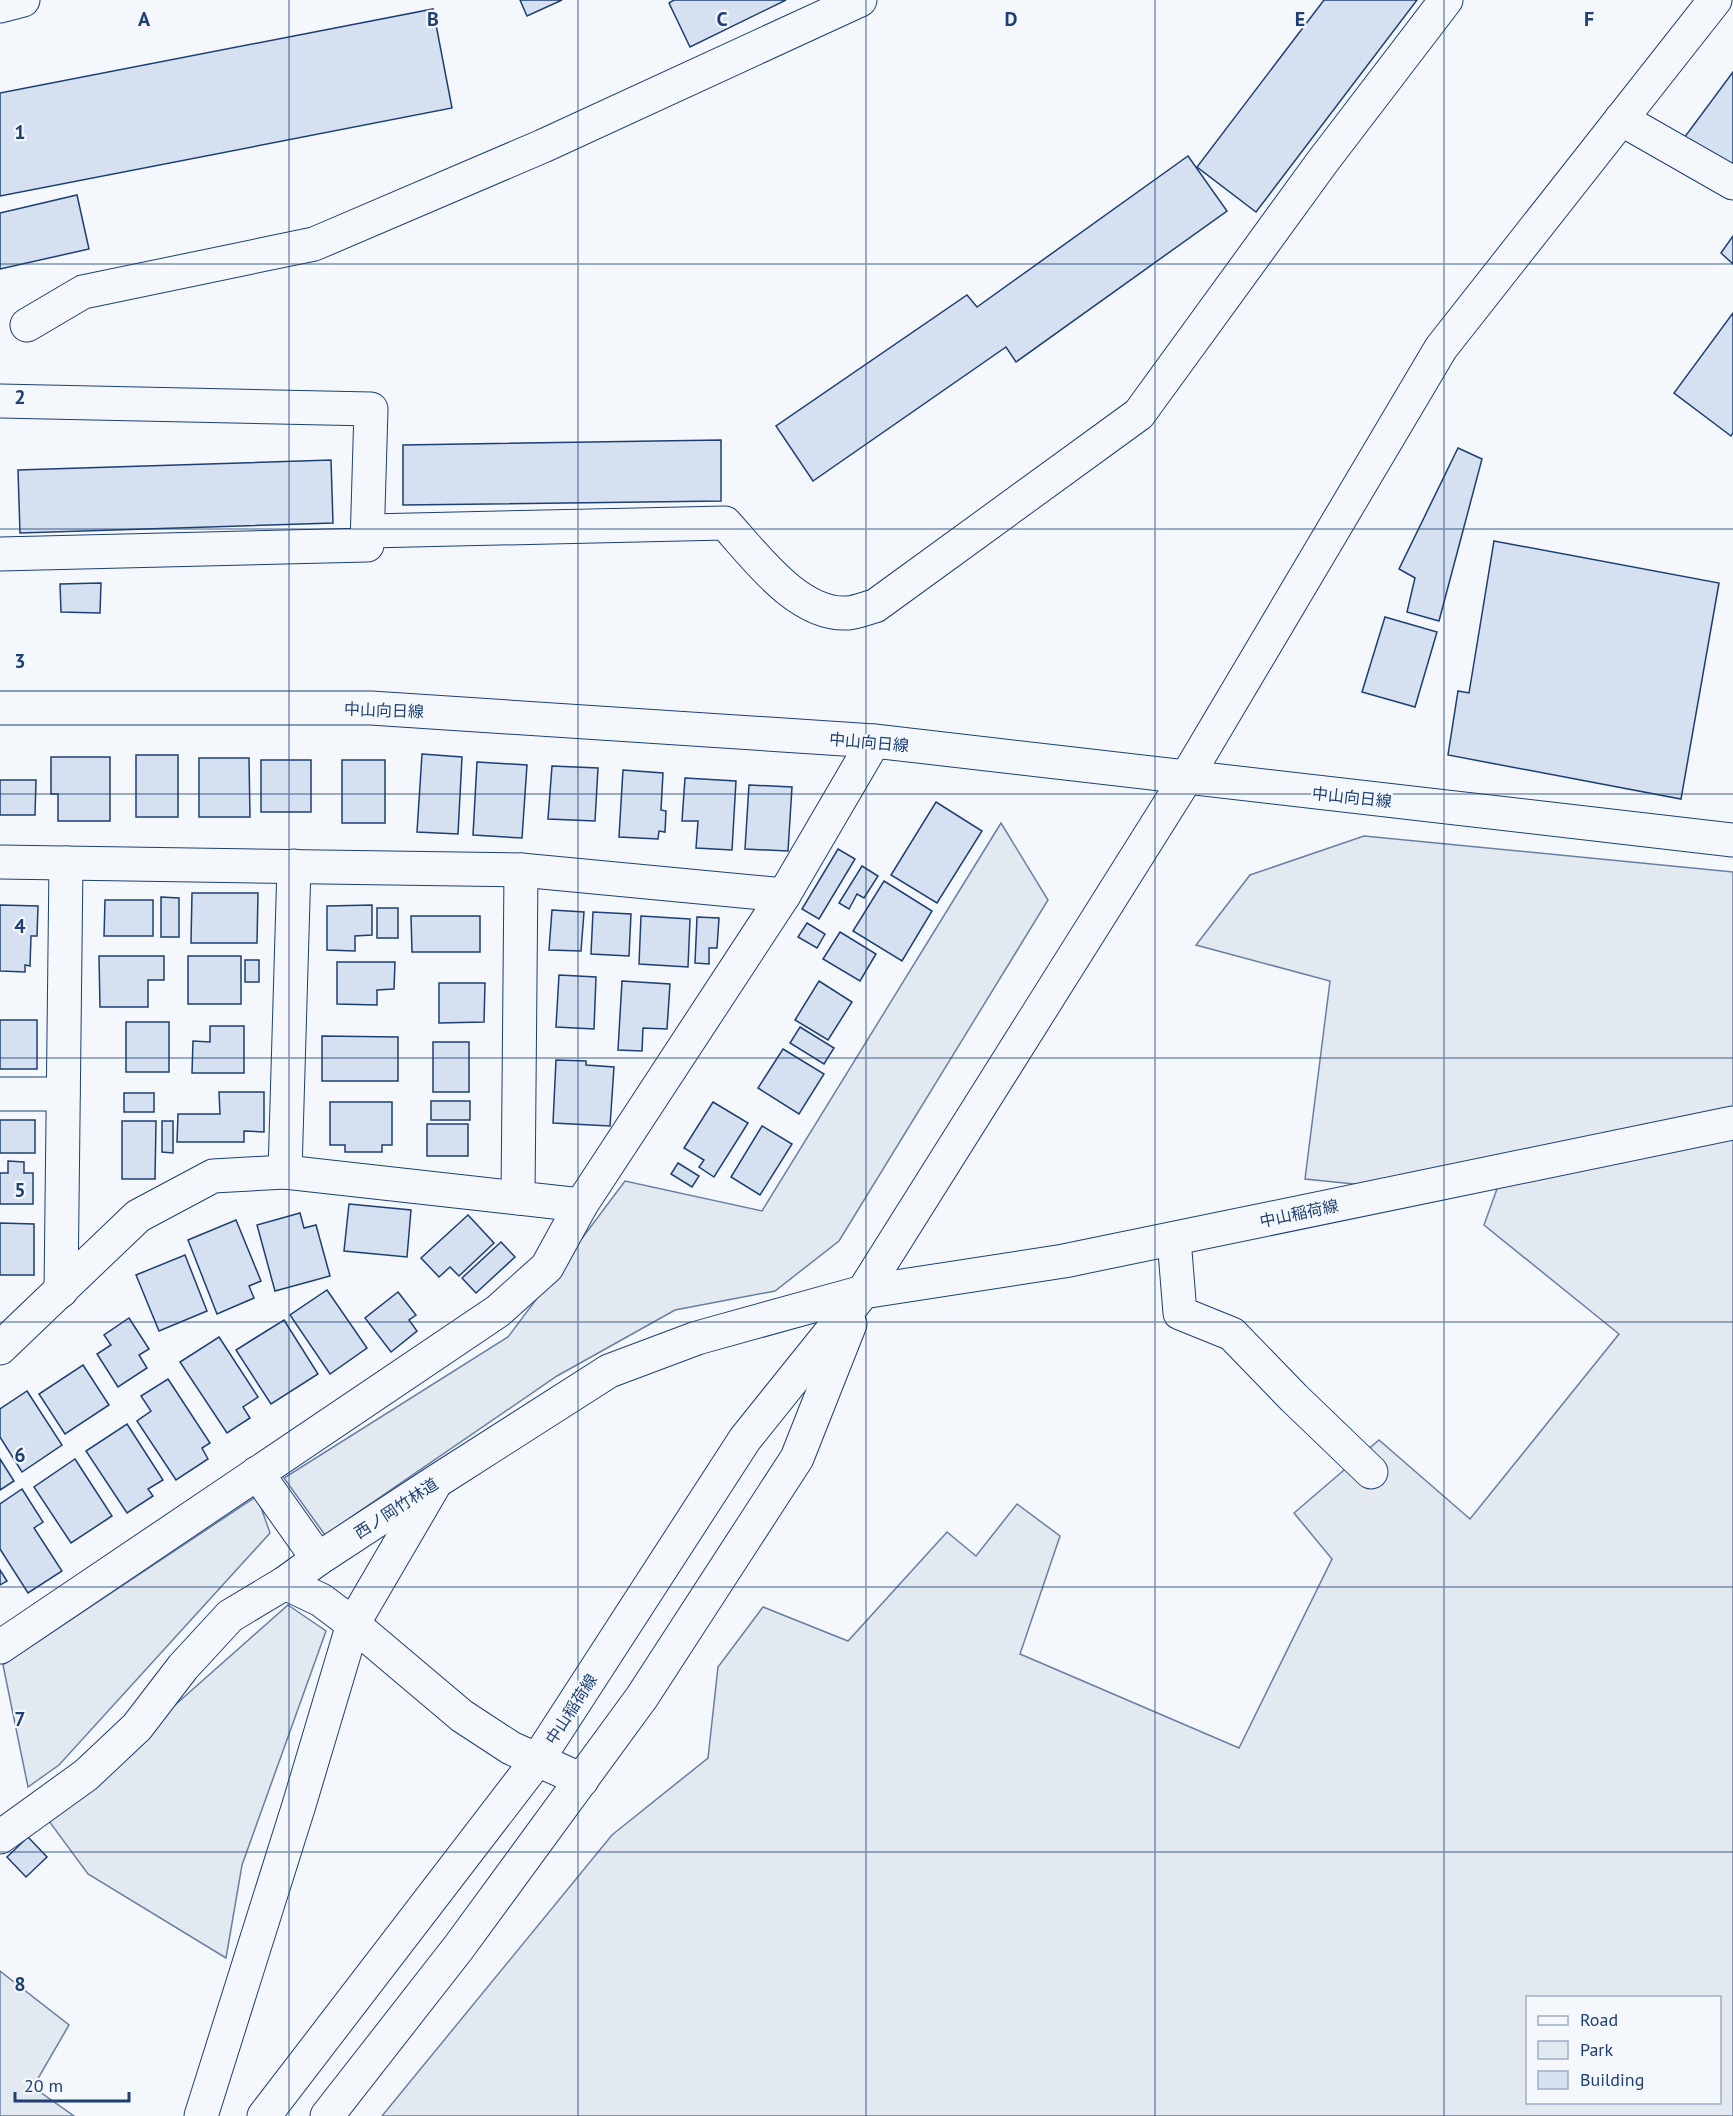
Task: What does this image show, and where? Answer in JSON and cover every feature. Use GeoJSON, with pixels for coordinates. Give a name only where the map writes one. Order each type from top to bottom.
{"type":"FeatureCollection","features":[{"type":"Feature","properties":{"kind":"street"},"geometry":{"type":"LineString","coordinates":[[0,6],[23,0]]}},
{"type":"Feature","properties":{"kind":"street"},"geometry":{"type":"LineString","coordinates":[[27,326],[82,292],[314,244],[543,146],[860,0]]}},
{"type":"Feature","properties":{"kind":"street"},"geometry":{"type":"LineString","coordinates":[[369,531],[725,523],[771,574],[795,594],[822,609],[848,613],[875,606],[1139,414],[1323,161],[1446,0]]}},
{"type":"Feature","properties":{"kind":"street"},"geometry":{"type":"LineString","coordinates":[[327,2116],[459,1947],[642,1697],[797,1458],[863,1292],[1186,778],[1441,348],[1715,0]]}},
{"type":"Feature","properties":{"kind":"street"},"geometry":{"type":"LineString","coordinates":[[1621,118],[1733,183]]}},
{"type":"Feature","properties":{"kind":"street"},"geometry":{"type":"LineString","coordinates":[[0,401],[371,408],[367,545],[0,554]]}},
{"type":"Feature","properties":{"kind":"street","name":"中山向日線"},"geometry":{"type":"LineString","coordinates":[[0,708],[371,708],[874,741],[1733,840]]}},
{"type":"Feature","properties":{"kind":"street"},"geometry":{"type":"LineString","coordinates":[[0,1647],[498,1311],[547,1267],[581,1205],[784,895],[874,741]]}},
{"type":"Feature","properties":{"kind":"street"},"geometry":{"type":"LineString","coordinates":[[0,862],[520,870],[784,895]]}},
{"type":"Feature","properties":{"kind":"street"},"geometry":{"type":"LineString","coordinates":[[61,1290],[66,863]]}},
{"type":"Feature","properties":{"kind":"street"},"geometry":{"type":"LineString","coordinates":[[285,1172],[294,866]]}},
{"type":"Feature","properties":{"kind":"street"},"geometry":{"type":"LineString","coordinates":[[518,1198],[520,870]]}},
{"type":"Feature","properties":{"kind":"street"},"geometry":{"type":"LineString","coordinates":[[0,1094],[63,1094]]}},
{"type":"Feature","properties":{"kind":"street","name":"中山稲荷線"},"geometry":{"type":"LineString","coordinates":[[264,2116],[538,1759],[745,1439],[863,1292],[1064,1261],[1733,1123]]}},
{"type":"Feature","properties":{"kind":"street"},"geometry":{"type":"LineString","coordinates":[[8,1334],[61,1290],[138,1216],[213,1176],[285,1172],[581,1205]]}},
{"type":"Feature","properties":{"kind":"street"},"geometry":{"type":"LineString","coordinates":[[1174,1239],[1180,1313],[1232,1334],[1371,1472]]}},
{"type":"Feature","properties":{"kind":"street","name":"西ノ岡竹林道"},"geometry":{"type":"LineString","coordinates":[[0,1837],[86,1775],[137,1727],[183,1667],[230,1616],[285,1584],[318,1559],[609,1371],[697,1338],[863,1292]]}},
{"type":"Feature","properties":{"kind":"street"},"geometry":{"type":"LineString","coordinates":[[257,1473],[318,1559]]}},
{"type":"Feature","properties":{"kind":"street"},"geometry":{"type":"LineString","coordinates":[[201,2116],[299,1805],[353,1624],[437,1481]]}},
{"type":"Feature","properties":{"kind":"street"},"geometry":{"type":"LineString","coordinates":[[285,1584],[321,1600],[462,1716],[512,1748],[582,1779]]}},
{"type":"Feature","properties":{"kind":"green space"},"geometry":{"type":"Polygon","coordinates":[[[1001,823],[1048,900],[839,1241],[775,1291],[675,1310],[557,1376],[325,1535],[284,1478],[508,1337],[625,1181],[762,1211],[1001,823]]]}},
{"type":"Feature","properties":{"kind":"green space"},"geometry":{"type":"Polygon","coordinates":[[[1364,836],[1733,872],[1733,2116],[382,2116],[612,1835],[708,1758],[718,1667],[763,1607],[848,1641],[947,1532],[976,1556],[1017,1504],[1060,1536],[1020,1654],[1239,1748],[1332,1559],[1294,1513],[1379,1440],[1470,1519],[1619,1334],[1484,1225],[1507,1161],[1374,1186],[1305,1179],[1330,981],[1196,945],[1250,875],[1364,836]]]}},
{"type":"Feature","properties":{"kind":"green space"},"geometry":{"type":"Polygon","coordinates":[[[257,1496],[270,1533],[59,1765],[28,1787],[3,1665],[257,1496]]]}},
{"type":"Feature","properties":{"kind":"green space"},"geometry":{"type":"Polygon","coordinates":[[[288,1605],[326,1631],[242,1865],[226,1958],[88,1874],[43,1813],[131,1744],[288,1605]]]}},
{"type":"Feature","properties":{"kind":"green space"},"geometry":{"type":"Polygon","coordinates":[[[0,1971],[69,2025],[33,2087],[74,2116],[0,2116],[0,1971]]]}},
{"type":"Feature","properties":{"kind":"building"},"geometry":{"type":"Polygon","coordinates":[[[520,0],[562,0],[527,16],[520,0]]]}},
{"type":"Feature","properties":{"kind":"building"},"geometry":{"type":"Polygon","coordinates":[[[674,0],[786,0],[690,47],[669,3],[674,0]]]}},
{"type":"Feature","properties":{"kind":"building"},"geometry":{"type":"Polygon","coordinates":[[[1324,0],[1417,0],[1256,212],[1197,167],[1324,0]]]}},
{"type":"Feature","properties":{"kind":"building"},"geometry":{"type":"Polygon","coordinates":[[[433,9],[452,108],[0,196],[0,93],[433,9]]]}},
{"type":"Feature","properties":{"kind":"building"},"geometry":{"type":"Polygon","coordinates":[[[1733,72],[1733,168],[1684,138],[1733,72]]]}},
{"type":"Feature","properties":{"kind":"building"},"geometry":{"type":"Polygon","coordinates":[[[1188,156],[1227,211],[1016,362],[1006,347],[813,481],[776,426],[967,295],[977,307],[1188,156]]]}},
{"type":"Feature","properties":{"kind":"building"},"geometry":{"type":"Polygon","coordinates":[[[77,195],[89,249],[0,269],[0,213],[77,195]]]}},
{"type":"Feature","properties":{"kind":"building"},"geometry":{"type":"Polygon","coordinates":[[[1733,236],[1733,264],[1721,253],[1733,236]]]}},
{"type":"Feature","properties":{"kind":"building"},"geometry":{"type":"Polygon","coordinates":[[[1733,313],[1733,433],[1731,436],[1674,393],[1733,313]]]}},
{"type":"Feature","properties":{"kind":"building"},"geometry":{"type":"Polygon","coordinates":[[[721,440],[721,501],[403,505],[403,445],[721,440]]]}},
{"type":"Feature","properties":{"kind":"building"},"geometry":{"type":"Polygon","coordinates":[[[1458,448],[1482,459],[1439,621],[1407,612],[1415,578],[1399,569],[1458,448]]]}},
{"type":"Feature","properties":{"kind":"building"},"geometry":{"type":"Polygon","coordinates":[[[331,460],[333,523],[20,533],[18,470],[331,460]]]}},
{"type":"Feature","properties":{"kind":"building"},"geometry":{"type":"Polygon","coordinates":[[[1494,541],[1719,583],[1681,799],[1448,755],[1458,691],[1469,693],[1494,541]]]}},
{"type":"Feature","properties":{"kind":"building"},"geometry":{"type":"Polygon","coordinates":[[[101,583],[100,613],[61,612],[60,584],[101,583]]]}},
{"type":"Feature","properties":{"kind":"building"},"geometry":{"type":"Polygon","coordinates":[[[1385,617],[1437,632],[1415,707],[1362,692],[1385,617]]]}},
{"type":"Feature","properties":{"kind":"building"},"geometry":{"type":"Polygon","coordinates":[[[422,754],[462,757],[458,834],[417,832],[422,754]]]}},
{"type":"Feature","properties":{"kind":"building"},"geometry":{"type":"Polygon","coordinates":[[[136,755],[178,755],[178,817],[136,817],[136,755]]]}},
{"type":"Feature","properties":{"kind":"building"},"geometry":{"type":"Polygon","coordinates":[[[51,757],[110,757],[110,821],[58,821],[58,794],[51,794],[51,757]]]}},
{"type":"Feature","properties":{"kind":"building"},"geometry":{"type":"Polygon","coordinates":[[[199,758],[249,758],[250,817],[199,817],[199,758]]]}},
{"type":"Feature","properties":{"kind":"building"},"geometry":{"type":"Polygon","coordinates":[[[261,760],[311,760],[311,812],[261,812],[261,760]]]}},
{"type":"Feature","properties":{"kind":"building"},"geometry":{"type":"Polygon","coordinates":[[[342,760],[385,760],[385,823],[342,823],[342,760]]]}},
{"type":"Feature","properties":{"kind":"building"},"geometry":{"type":"Polygon","coordinates":[[[477,762],[527,765],[522,838],[473,835],[477,762]]]}},
{"type":"Feature","properties":{"kind":"building"},"geometry":{"type":"Polygon","coordinates":[[[552,766],[598,768],[595,821],[548,819],[552,766]]]}},
{"type":"Feature","properties":{"kind":"building"},"geometry":{"type":"Polygon","coordinates":[[[623,770],[663,773],[661,810],[666,811],[665,832],[659,831],[658,839],[619,837],[623,770]]]}},
{"type":"Feature","properties":{"kind":"building"},"geometry":{"type":"Polygon","coordinates":[[[685,778],[736,781],[732,850],[696,848],[698,821],[682,821],[685,778]]]}},
{"type":"Feature","properties":{"kind":"building"},"geometry":{"type":"Polygon","coordinates":[[[0,780],[36,780],[35,815],[0,815],[0,780]]]}},
{"type":"Feature","properties":{"kind":"building"},"geometry":{"type":"Polygon","coordinates":[[[749,785],[792,787],[788,851],[745,849],[749,785]]]}},
{"type":"Feature","properties":{"kind":"building"},"geometry":{"type":"Polygon","coordinates":[[[936,802],[982,831],[937,903],[891,875],[936,802]]]}},
{"type":"Feature","properties":{"kind":"building"},"geometry":{"type":"Polygon","coordinates":[[[838,849],[855,859],[819,919],[802,909],[838,849]]]}},
{"type":"Feature","properties":{"kind":"building"},"geometry":{"type":"Polygon","coordinates":[[[862,866],[878,876],[864,898],[857,894],[849,909],[839,903],[862,866]]]}},
{"type":"Feature","properties":{"kind":"building"},"geometry":{"type":"Polygon","coordinates":[[[884,881],[932,911],[902,961],[853,931],[884,881]]]}},
{"type":"Feature","properties":{"kind":"building"},"geometry":{"type":"Polygon","coordinates":[[[192,893],[258,893],[257,943],[191,943],[192,893]]]}},
{"type":"Feature","properties":{"kind":"building"},"geometry":{"type":"Polygon","coordinates":[[[161,897],[179,898],[179,937],[161,937],[161,897]]]}},
{"type":"Feature","properties":{"kind":"building"},"geometry":{"type":"Polygon","coordinates":[[[105,900],[153,900],[153,936],[104,936],[105,900]]]}},
{"type":"Feature","properties":{"kind":"building"},"geometry":{"type":"Polygon","coordinates":[[[0,905],[38,906],[37,936],[31,936],[30,966],[25,965],[25,972],[0,971],[0,905]]]}},
{"type":"Feature","properties":{"kind":"building"},"geometry":{"type":"Polygon","coordinates":[[[372,905],[372,935],[355,936],[355,951],[327,950],[327,906],[372,905]]]}},
{"type":"Feature","properties":{"kind":"building"},"geometry":{"type":"Polygon","coordinates":[[[377,908],[398,908],[398,938],[377,938],[377,908]]]}},
{"type":"Feature","properties":{"kind":"building"},"geometry":{"type":"Polygon","coordinates":[[[552,910],[584,912],[581,951],[549,950],[552,910]]]}},
{"type":"Feature","properties":{"kind":"building"},"geometry":{"type":"Polygon","coordinates":[[[593,912],[631,914],[629,956],[591,954],[593,912]]]}},
{"type":"Feature","properties":{"kind":"building"},"geometry":{"type":"Polygon","coordinates":[[[411,916],[480,916],[480,952],[412,952],[411,916]]]}},
{"type":"Feature","properties":{"kind":"building"},"geometry":{"type":"Polygon","coordinates":[[[641,916],[690,919],[688,967],[639,964],[641,916]]]}},
{"type":"Feature","properties":{"kind":"building"},"geometry":{"type":"Polygon","coordinates":[[[697,917],[719,918],[717,948],[709,948],[709,964],[695,963],[697,917]]]}},
{"type":"Feature","properties":{"kind":"building"},"geometry":{"type":"Polygon","coordinates":[[[807,923],[825,934],[817,948],[798,937],[807,923]]]}},
{"type":"Feature","properties":{"kind":"building"},"geometry":{"type":"Polygon","coordinates":[[[840,932],[876,954],[860,981],[823,959],[840,932]]]}},
{"type":"Feature","properties":{"kind":"building"},"geometry":{"type":"Polygon","coordinates":[[[99,956],[164,956],[164,980],[148,980],[148,1007],[100,1007],[99,956]]]}},
{"type":"Feature","properties":{"kind":"building"},"geometry":{"type":"Polygon","coordinates":[[[188,956],[241,956],[241,1004],[188,1004],[188,956]]]}},
{"type":"Feature","properties":{"kind":"building"},"geometry":{"type":"Polygon","coordinates":[[[245,960],[259,960],[259,982],[245,982],[245,960]]]}},
{"type":"Feature","properties":{"kind":"building"},"geometry":{"type":"Polygon","coordinates":[[[337,962],[395,962],[394,989],[377,990],[377,1005],[337,1004],[337,962]]]}},
{"type":"Feature","properties":{"kind":"building"},"geometry":{"type":"Polygon","coordinates":[[[559,975],[596,977],[594,1029],[556,1027],[559,975]]]}},
{"type":"Feature","properties":{"kind":"building"},"geometry":{"type":"Polygon","coordinates":[[[622,981],[670,984],[667,1029],[643,1028],[642,1051],[618,1050],[622,981]]]}},
{"type":"Feature","properties":{"kind":"building"},"geometry":{"type":"Polygon","coordinates":[[[819,981],[852,1002],[828,1040],[795,1020],[819,981]]]}},
{"type":"Feature","properties":{"kind":"building"},"geometry":{"type":"Polygon","coordinates":[[[439,983],[485,983],[484,1022],[439,1023],[439,983]]]}},
{"type":"Feature","properties":{"kind":"building"},"geometry":{"type":"Polygon","coordinates":[[[0,1020],[37,1020],[37,1069],[0,1069],[0,1020]]]}},
{"type":"Feature","properties":{"kind":"building"},"geometry":{"type":"Polygon","coordinates":[[[126,1022],[169,1022],[169,1072],[126,1072],[126,1022]]]}},
{"type":"Feature","properties":{"kind":"building"},"geometry":{"type":"Polygon","coordinates":[[[210,1026],[244,1026],[244,1073],[192,1073],[193,1041],[210,1042],[210,1026]]]}},
{"type":"Feature","properties":{"kind":"building"},"geometry":{"type":"Polygon","coordinates":[[[800,1027],[834,1048],[824,1064],[790,1043],[800,1027]]]}},
{"type":"Feature","properties":{"kind":"building"},"geometry":{"type":"Polygon","coordinates":[[[322,1036],[398,1037],[398,1081],[322,1081],[322,1036]]]}},
{"type":"Feature","properties":{"kind":"building"},"geometry":{"type":"Polygon","coordinates":[[[433,1042],[469,1042],[469,1092],[433,1092],[433,1042]]]}},
{"type":"Feature","properties":{"kind":"building"},"geometry":{"type":"Polygon","coordinates":[[[783,1049],[824,1074],[799,1114],[758,1088],[783,1049]]]}},
{"type":"Feature","properties":{"kind":"building"},"geometry":{"type":"Polygon","coordinates":[[[556,1060],[586,1061],[586,1065],[614,1067],[610,1126],[553,1123],[556,1060]]]}},
{"type":"Feature","properties":{"kind":"building"},"geometry":{"type":"Polygon","coordinates":[[[219,1092],[264,1092],[264,1132],[244,1131],[244,1142],[177,1142],[178,1114],[220,1114],[219,1092]]]}},
{"type":"Feature","properties":{"kind":"building"},"geometry":{"type":"Polygon","coordinates":[[[124,1093],[154,1093],[154,1112],[124,1112],[124,1093]]]}},
{"type":"Feature","properties":{"kind":"building"},"geometry":{"type":"Polygon","coordinates":[[[431,1101],[470,1101],[470,1120],[431,1120],[431,1101]]]}},
{"type":"Feature","properties":{"kind":"building"},"geometry":{"type":"Polygon","coordinates":[[[330,1102],[392,1102],[392,1145],[382,1145],[382,1152],[345,1152],[345,1145],[330,1145],[330,1102]]]}},
{"type":"Feature","properties":{"kind":"building"},"geometry":{"type":"Polygon","coordinates":[[[713,1102],[748,1123],[714,1177],[699,1167],[704,1160],[684,1148],[713,1102]]]}},
{"type":"Feature","properties":{"kind":"building"},"geometry":{"type":"Polygon","coordinates":[[[0,1120],[35,1120],[35,1153],[0,1153],[0,1120]]]}},
{"type":"Feature","properties":{"kind":"building"},"geometry":{"type":"Polygon","coordinates":[[[122,1121],[156,1121],[155,1179],[122,1179],[122,1121]]]}},
{"type":"Feature","properties":{"kind":"building"},"geometry":{"type":"Polygon","coordinates":[[[162,1121],[173,1121],[173,1153],[162,1152],[162,1121]]]}},
{"type":"Feature","properties":{"kind":"building"},"geometry":{"type":"Polygon","coordinates":[[[427,1124],[468,1124],[468,1156],[427,1156],[427,1124]]]}},
{"type":"Feature","properties":{"kind":"building"},"geometry":{"type":"Polygon","coordinates":[[[762,1126],[792,1144],[760,1195],[731,1177],[762,1126]]]}},
{"type":"Feature","properties":{"kind":"building"},"geometry":{"type":"Polygon","coordinates":[[[8,1161],[24,1162],[24,1173],[33,1173],[33,1204],[0,1204],[0,1173],[8,1173],[8,1161]]]}},
{"type":"Feature","properties":{"kind":"building"},"geometry":{"type":"Polygon","coordinates":[[[678,1163],[699,1176],[692,1187],[671,1174],[678,1163]]]}},
{"type":"Feature","properties":{"kind":"building"},"geometry":{"type":"Polygon","coordinates":[[[349,1204],[411,1210],[407,1257],[344,1251],[349,1204]]]}},
{"type":"Feature","properties":{"kind":"building"},"geometry":{"type":"Polygon","coordinates":[[[300,1213],[304,1228],[316,1225],[330,1276],[275,1291],[257,1225],[300,1213]]]}},
{"type":"Feature","properties":{"kind":"building"},"geometry":{"type":"Polygon","coordinates":[[[468,1215],[494,1243],[459,1276],[450,1267],[439,1277],[421,1258],[468,1215]]]}},
{"type":"Feature","properties":{"kind":"building"},"geometry":{"type":"Polygon","coordinates":[[[236,1220],[261,1281],[249,1286],[254,1298],[217,1314],[188,1240],[236,1220]]]}},
{"type":"Feature","properties":{"kind":"building"},"geometry":{"type":"Polygon","coordinates":[[[0,1223],[34,1224],[34,1275],[0,1275],[0,1223]]]}},
{"type":"Feature","properties":{"kind":"building"},"geometry":{"type":"Polygon","coordinates":[[[501,1242],[515,1257],[476,1293],[462,1278],[501,1242]]]}},
{"type":"Feature","properties":{"kind":"building"},"geometry":{"type":"Polygon","coordinates":[[[185,1255],[207,1311],[159,1331],[136,1275],[185,1255]]]}},
{"type":"Feature","properties":{"kind":"building"},"geometry":{"type":"Polygon","coordinates":[[[327,1290],[367,1348],[330,1374],[290,1315],[327,1290]]]}},
{"type":"Feature","properties":{"kind":"building"},"geometry":{"type":"Polygon","coordinates":[[[398,1292],[416,1315],[409,1320],[417,1331],[391,1352],[365,1318],[398,1292]]]}},
{"type":"Feature","properties":{"kind":"building"},"geometry":{"type":"Polygon","coordinates":[[[129,1318],[149,1349],[139,1355],[147,1368],[118,1387],[97,1354],[111,1345],[104,1335],[129,1318]]]}},
{"type":"Feature","properties":{"kind":"building"},"geometry":{"type":"Polygon","coordinates":[[[284,1320],[318,1374],[271,1404],[236,1350],[284,1320]]]}},
{"type":"Feature","properties":{"kind":"building"},"geometry":{"type":"Polygon","coordinates":[[[219,1337],[258,1397],[243,1407],[250,1418],[227,1433],[180,1362],[219,1337]]]}},
{"type":"Feature","properties":{"kind":"building"},"geometry":{"type":"Polygon","coordinates":[[[83,1365],[109,1405],[65,1434],[39,1394],[83,1365]]]}},
{"type":"Feature","properties":{"kind":"building"},"geometry":{"type":"Polygon","coordinates":[[[168,1379],[210,1443],[202,1448],[208,1459],[176,1480],[137,1421],[151,1411],[141,1396],[168,1379]]]}},
{"type":"Feature","properties":{"kind":"building"},"geometry":{"type":"Polygon","coordinates":[[[27,1391],[62,1445],[22,1472],[0,1437],[0,1409],[27,1391]]]}},
{"type":"Feature","properties":{"kind":"building"},"geometry":{"type":"Polygon","coordinates":[[[127,1424],[163,1480],[148,1489],[153,1496],[127,1513],[86,1451],[127,1424]]]}},
{"type":"Feature","properties":{"kind":"building"},"geometry":{"type":"Polygon","coordinates":[[[0,1459],[14,1481],[0,1490],[0,1459]]]}},
{"type":"Feature","properties":{"kind":"building"},"geometry":{"type":"Polygon","coordinates":[[[75,1459],[112,1516],[71,1543],[34,1487],[75,1459]]]}},
{"type":"Feature","properties":{"kind":"building"},"geometry":{"type":"Polygon","coordinates":[[[22,1489],[43,1522],[34,1528],[62,1571],[28,1593],[0,1549],[0,1504],[22,1489]]]}},
{"type":"Feature","properties":{"kind":"building"},"geometry":{"type":"Polygon","coordinates":[[[0,1570],[7,1581],[0,1585],[0,1570]]]}},
{"type":"Feature","properties":{"kind":"building"},"geometry":{"type":"Polygon","coordinates":[[[28,1837],[47,1857],[26,1877],[7,1857],[28,1837]]]}}]}
